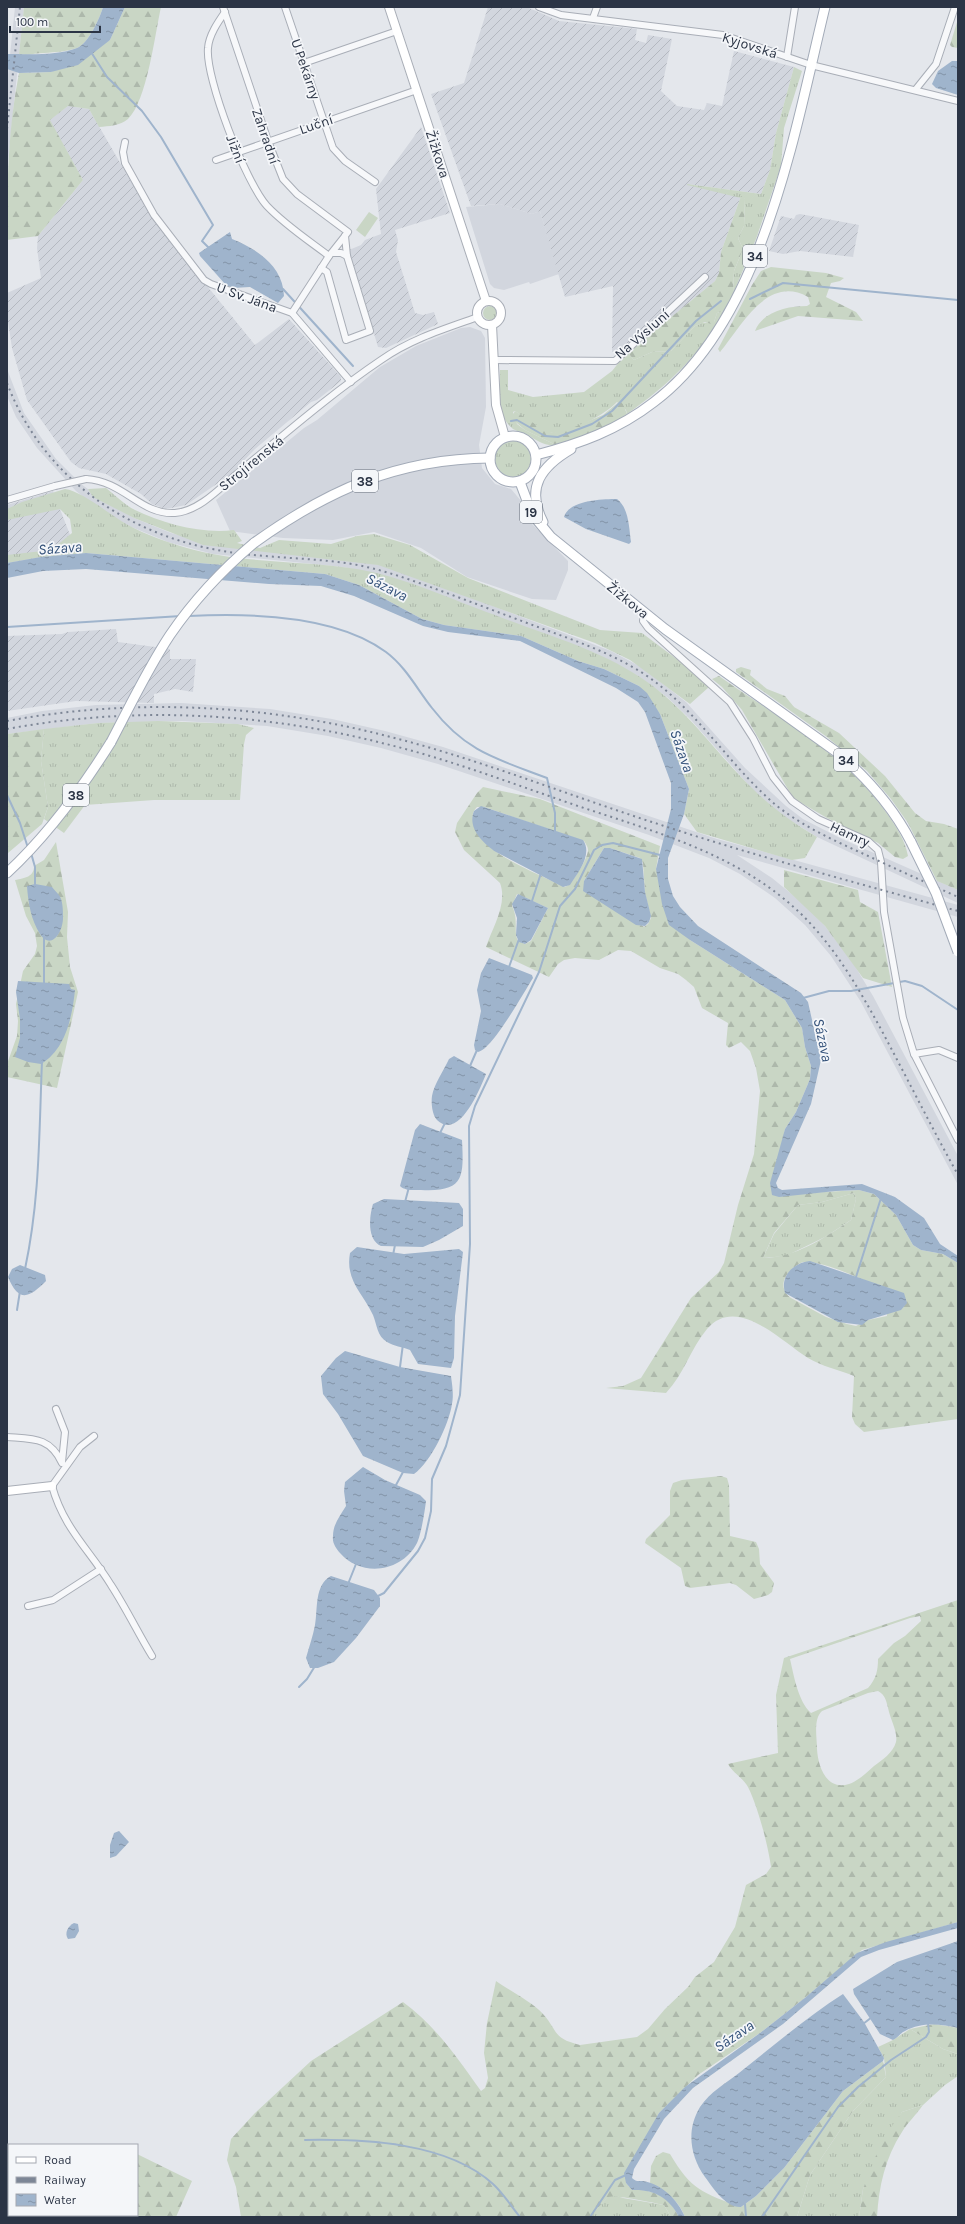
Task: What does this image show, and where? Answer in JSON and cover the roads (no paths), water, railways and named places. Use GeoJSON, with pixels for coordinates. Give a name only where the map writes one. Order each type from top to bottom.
{"type":"FeatureCollection","features":[{"type":"Feature","properties":{"kind":"main road","name":"Žižkova"},"geometry":{"type":"LineString","coordinates":[[389,7],[486,301]]}},
{"type":"Feature","properties":{"kind":"main road","name":"34"},"geometry":{"type":"LineString","coordinates":[[550,537],[536,504],[539,480],[546,467],[553,460],[630,419],[665,394],[703,354],[725,322],[744,282],[778,192],[825,7]]}},
{"type":"Feature","properties":{"kind":"main road"},"geometry":{"type":"LineString","coordinates":[[486,301],[496,303],[501,309],[500,319],[492,325],[482,323],[478,317],[478,309],[486,301]]}},
{"type":"Feature","properties":{"kind":"main road"},"geometry":{"type":"LineString","coordinates":[[492,325],[495,360],[496,405],[505,437]]}},
{"type":"Feature","properties":{"kind":"main road"},"geometry":{"type":"LineString","coordinates":[[514,436],[523,438],[533,447],[536,455],[536,465],[532,474],[520,482],[509,482],[499,478],[492,469],[490,458],[494,446],[505,437],[514,436]]}},
{"type":"Feature","properties":{"kind":"main road","name":"34"},"geometry":{"type":"LineString","coordinates":[[536,455],[587,441]]}},
{"type":"Feature","properties":{"kind":"main road","name":"38"},"geometry":{"type":"LineString","coordinates":[[7,873],[35,845],[83,786],[111,742],[153,664],[189,609],[210,583],[254,543],[289,518],[324,498],[383,474],[438,461],[490,458]]}},
{"type":"Feature","properties":{"kind":"main road","name":"Žižkova"},"geometry":{"type":"LineString","coordinates":[[520,482],[532,514],[550,537],[644,612],[824,742],[862,775],[887,803],[911,842],[933,887],[958,952]]}},
{"type":"Feature","properties":{"kind":"main road"},"geometry":{"type":"LineString","coordinates":[[7,1491],[52,1486]]}},
{"type":"Feature","properties":{"kind":"street","name":"U Pekárny"},"geometry":{"type":"LineString","coordinates":[[285,7],[324,122],[338,155],[375,182]]}},
{"type":"Feature","properties":{"kind":"street","name":"Kyjovská"},"geometry":{"type":"LineString","coordinates":[[539,7],[557,14],[723,36],[811,65],[958,101]]}},
{"type":"Feature","properties":{"kind":"street"},"geometry":{"type":"LineString","coordinates":[[594,18],[597,7]]}},
{"type":"Feature","properties":{"kind":"street"},"geometry":{"type":"LineString","coordinates":[[787,57],[795,7]]}},
{"type":"Feature","properties":{"kind":"street"},"geometry":{"type":"LineString","coordinates":[[916,90],[940,56],[955,7]]}},
{"type":"Feature","properties":{"kind":"street","name":"Zahradní"},"geometry":{"type":"LineString","coordinates":[[224,10],[268,141],[283,179],[298,194],[348,232],[345,236],[347,256],[370,331],[346,340],[327,272],[321,268]]}},
{"type":"Feature","properties":{"kind":"street","name":"Jižní"},"geometry":{"type":"LineString","coordinates":[[224,10],[210,39],[208,57],[213,80],[237,153],[250,182],[266,206],[330,254]]}},
{"type":"Feature","properties":{"kind":"street"},"geometry":{"type":"LineString","coordinates":[[304,62],[397,31]]}},
{"type":"Feature","properties":{"kind":"street","name":"Luční"},"geometry":{"type":"LineString","coordinates":[[216,160],[417,90]]}},
{"type":"Feature","properties":{"kind":"street","name":"U Sv. Jána"},"geometry":{"type":"LineString","coordinates":[[125,142],[123,152],[125,163],[154,215],[204,280],[211,284],[292,313],[351,382]]}},
{"type":"Feature","properties":{"kind":"street"},"geometry":{"type":"LineString","coordinates":[[292,313],[330,254],[345,236]]}},
{"type":"Feature","properties":{"kind":"street"},"geometry":{"type":"LineString","coordinates":[[330,254],[341,253],[347,256]]}},
{"type":"Feature","properties":{"kind":"street","name":"Na Výsluní"},"geometry":{"type":"LineString","coordinates":[[495,360],[615,361],[705,277]]}},
{"type":"Feature","properties":{"kind":"street","name":"Strojírenská"},"geometry":{"type":"LineString","coordinates":[[7,500],[86,479],[103,481],[116,486],[153,510],[170,513],[186,510],[212,494],[351,382],[382,359],[409,343],[437,330],[478,317]]}},
{"type":"Feature","properties":{"kind":"street","name":"Hamry"},"geometry":{"type":"LineString","coordinates":[[644,612],[643,621],[648,628],[717,688],[735,708],[773,777],[792,801],[818,819],[875,845],[882,862],[884,912],[903,1018],[914,1054],[958,1140]]}},
{"type":"Feature","properties":{"kind":"street"},"geometry":{"type":"LineString","coordinates":[[914,1054],[939,1050],[958,1058]]}},
{"type":"Feature","properties":{"kind":"street"},"geometry":{"type":"LineString","coordinates":[[56,1409],[65,1432],[61,1472]]}},
{"type":"Feature","properties":{"kind":"street"},"geometry":{"type":"LineString","coordinates":[[94,1436],[80,1447],[52,1486],[57,1506],[67,1523],[101,1569],[152,1656]]}},
{"type":"Feature","properties":{"kind":"street"},"geometry":{"type":"LineString","coordinates":[[7,1437],[48,1444],[57,1453],[62,1463]]}},
{"type":"Feature","properties":{"kind":"street"},"geometry":{"type":"LineString","coordinates":[[28,1606],[51,1601],[101,1569]]}},
{"type":"Feature","properties":{"kind":"water"},"geometry":{"type":"Polygon","coordinates":[[[103,7],[125,7],[110,40],[78,65],[51,72],[19,73],[7,69],[7,54],[52,53],[69,51],[81,46],[93,30],[103,7]]]}},
{"type":"Feature","properties":{"kind":"water"},"geometry":{"type":"Polygon","coordinates":[[[952,61],[958,61],[958,95],[936,88],[932,84],[938,71],[952,61]]]}},
{"type":"Feature","properties":{"kind":"water"},"geometry":{"type":"Polygon","coordinates":[[[230,232],[232,239],[251,248],[274,267],[283,285],[284,296],[278,303],[250,287],[233,288],[226,285],[200,256],[199,253],[230,232]]]}},
{"type":"Feature","properties":{"kind":"water"},"geometry":{"type":"Polygon","coordinates":[[[617,499],[624,508],[628,519],[631,542],[629,544],[586,529],[564,517],[567,511],[579,504],[595,500],[617,499]]]}},
{"type":"Feature","properties":{"kind":"water"},"geometry":{"type":"Polygon","coordinates":[[[86,553],[325,574],[359,585],[422,619],[444,625],[521,636],[578,661],[604,669],[639,686],[647,693],[660,714],[689,789],[684,814],[668,858],[668,879],[673,896],[680,907],[698,926],[801,993],[808,1002],[821,1060],[811,1104],[776,1183],[778,1188],[782,1190],[862,1184],[895,1197],[924,1218],[940,1244],[958,1256],[958,1263],[943,1254],[921,1250],[913,1245],[896,1215],[874,1194],[859,1190],[779,1197],[772,1195],[770,1183],[785,1129],[796,1112],[810,1079],[811,1066],[805,1047],[802,1028],[785,1000],[669,925],[662,904],[656,869],[671,809],[671,783],[645,712],[638,702],[616,688],[520,641],[448,632],[423,626],[354,596],[321,586],[269,584],[86,569],[43,571],[7,578],[7,563],[41,557],[86,553]]]}},
{"type":"Feature","properties":{"kind":"water"},"geometry":{"type":"Polygon","coordinates":[[[481,806],[583,840],[586,845],[585,857],[580,869],[570,885],[563,887],[496,852],[481,840],[474,829],[472,817],[474,811],[481,806]]]}},
{"type":"Feature","properties":{"kind":"water"},"geometry":{"type":"Polygon","coordinates":[[[604,848],[610,848],[642,859],[645,892],[651,916],[649,922],[645,926],[636,925],[583,891],[584,881],[604,848]]]}},
{"type":"Feature","properties":{"kind":"water"},"geometry":{"type":"Polygon","coordinates":[[[35,884],[52,887],[60,896],[62,901],[63,918],[61,929],[56,938],[52,940],[48,941],[44,939],[37,929],[32,917],[27,886],[35,884]]]}},
{"type":"Feature","properties":{"kind":"water"},"geometry":{"type":"Polygon","coordinates":[[[518,894],[548,908],[531,940],[525,944],[519,942],[516,935],[517,918],[512,904],[518,894]]]}},
{"type":"Feature","properties":{"kind":"water"},"geometry":{"type":"Polygon","coordinates":[[[489,958],[532,975],[533,978],[491,1042],[484,1049],[478,1052],[475,1050],[474,1045],[481,1011],[477,990],[481,973],[489,958]]]}},
{"type":"Feature","properties":{"kind":"water"},"geometry":{"type":"Polygon","coordinates":[[[18,981],[69,984],[71,989],[75,990],[70,1021],[62,1041],[50,1058],[41,1064],[28,1062],[15,1057],[20,1038],[20,1019],[16,992],[18,981]]]}},
{"type":"Feature","properties":{"kind":"water"},"geometry":{"type":"Polygon","coordinates":[[[454,1056],[486,1074],[474,1101],[461,1119],[453,1124],[445,1125],[437,1120],[434,1115],[432,1096],[437,1082],[449,1059],[454,1056]]]}},
{"type":"Feature","properties":{"kind":"water"},"geometry":{"type":"Polygon","coordinates":[[[420,1124],[462,1140],[463,1153],[461,1173],[458,1180],[453,1185],[435,1190],[410,1190],[404,1189],[400,1186],[415,1130],[420,1124]]]}},
{"type":"Feature","properties":{"kind":"water"},"geometry":{"type":"Polygon","coordinates":[[[384,1199],[459,1203],[463,1209],[463,1226],[439,1240],[423,1247],[381,1246],[373,1239],[370,1221],[373,1204],[384,1199]]]}},
{"type":"Feature","properties":{"kind":"water"},"geometry":{"type":"Polygon","coordinates":[[[357,1247],[404,1254],[459,1249],[463,1252],[455,1316],[454,1358],[451,1368],[418,1364],[410,1350],[389,1343],[381,1337],[369,1307],[352,1279],[349,1263],[350,1253],[357,1247]]]}},
{"type":"Feature","properties":{"kind":"water"},"geometry":{"type":"Polygon","coordinates":[[[810,1261],[904,1293],[907,1303],[901,1310],[868,1320],[862,1325],[838,1322],[785,1293],[784,1281],[789,1271],[798,1264],[810,1261]]]}},
{"type":"Feature","properties":{"kind":"water"},"geometry":{"type":"Polygon","coordinates":[[[20,1265],[45,1275],[46,1281],[30,1294],[25,1295],[16,1291],[8,1277],[12,1269],[20,1265]]]}},
{"type":"Feature","properties":{"kind":"water"},"geometry":{"type":"Polygon","coordinates":[[[345,1351],[400,1367],[451,1376],[453,1401],[447,1422],[433,1452],[427,1461],[414,1474],[403,1473],[363,1456],[338,1414],[323,1394],[321,1376],[336,1358],[345,1351]]]}},
{"type":"Feature","properties":{"kind":"water"},"geometry":{"type":"Polygon","coordinates":[[[363,1467],[385,1480],[420,1495],[426,1501],[417,1543],[410,1553],[392,1566],[370,1568],[359,1566],[349,1561],[340,1553],[333,1541],[333,1532],[339,1517],[346,1506],[344,1491],[345,1482],[363,1467]]]}},
{"type":"Feature","properties":{"kind":"water"},"geometry":{"type":"Polygon","coordinates":[[[331,1576],[374,1590],[380,1598],[380,1606],[356,1638],[334,1662],[318,1668],[310,1668],[306,1658],[315,1625],[319,1591],[326,1580],[331,1576]]]}},
{"type":"Feature","properties":{"kind":"water"},"geometry":{"type":"Polygon","coordinates":[[[119,1831],[129,1842],[116,1856],[110,1858],[110,1845],[114,1833],[119,1831]]]}},
{"type":"Feature","properties":{"kind":"water"},"geometry":{"type":"Polygon","coordinates":[[[958,1922],[958,1928],[879,1950],[861,1957],[783,2024],[693,2088],[664,2119],[634,2169],[632,2178],[636,2181],[650,2183],[663,2189],[674,2199],[685,2217],[679,2217],[670,2204],[660,2196],[647,2191],[632,2190],[626,2183],[624,2173],[659,2113],[685,2087],[760,2033],[806,1997],[857,1953],[886,1942],[958,1922]]]}},
{"type":"Feature","properties":{"kind":"water"},"geometry":{"type":"Polygon","coordinates":[[[74,1923],[78,1924],[79,1931],[75,1938],[68,1939],[66,1934],[67,1930],[74,1923]]]}},
{"type":"Feature","properties":{"kind":"water"},"geometry":{"type":"Polygon","coordinates":[[[958,1941],[958,2028],[938,2025],[918,2026],[903,2032],[893,2040],[880,2034],[854,1994],[853,1989],[897,1962],[958,1941]]]}},
{"type":"Feature","properties":{"kind":"water"},"geometry":{"type":"Polygon","coordinates":[[[843,1994],[864,2022],[884,2058],[883,2061],[843,2091],[784,2168],[756,2196],[741,2207],[730,2204],[720,2196],[705,2177],[693,2152],[691,2134],[700,2107],[718,2088],[803,2022],[843,1994]]]}},
{"type":"Feature","properties":{"kind":"waterway"},"geometry":{"type":"LineString","coordinates":[[91,52],[107,77],[142,111],[161,137],[213,225],[202,241],[209,248]]}},
{"type":"Feature","properties":{"kind":"waterway"},"geometry":{"type":"LineString","coordinates":[[750,299],[783,283],[958,300]]}},
{"type":"Feature","properties":{"kind":"waterway"},"geometry":{"type":"LineString","coordinates":[[283,289],[353,366]]}},
{"type":"Feature","properties":{"kind":"waterway"},"geometry":{"type":"LineString","coordinates":[[511,421],[517,420],[545,436],[558,437],[592,424],[612,411],[696,321],[721,301]]}},
{"type":"Feature","properties":{"kind":"waterway"},"geometry":{"type":"LineString","coordinates":[[189,616],[238,615],[291,619],[343,630],[366,640],[386,652],[400,664],[432,708],[457,735],[498,759],[547,778],[555,813],[555,833]]}},
{"type":"Feature","properties":{"kind":"waterway"},"geometry":{"type":"LineString","coordinates":[[7,627],[181,616]]}},
{"type":"Feature","properties":{"kind":"waterway"},"geometry":{"type":"LineString","coordinates":[[7,795],[20,823],[28,848]]}},
{"type":"Feature","properties":{"kind":"waterway"},"geometry":{"type":"LineString","coordinates":[[378,1596],[384,1593],[418,1551],[425,1538],[431,1511],[432,1479],[446,1446],[460,1395],[470,1244],[469,1126],[475,1106],[539,972],[560,906],[575,889],[594,850],[602,845],[613,843],[660,855]]}},
{"type":"Feature","properties":{"kind":"waterway"},"geometry":{"type":"LineString","coordinates":[[31,853],[35,867],[35,886]]}},
{"type":"Feature","properties":{"kind":"waterway"},"geometry":{"type":"LineString","coordinates":[[532,901],[541,873]]}},
{"type":"Feature","properties":{"kind":"waterway"},"geometry":{"type":"LineString","coordinates":[[44,935],[44,984]]}},
{"type":"Feature","properties":{"kind":"waterway"},"geometry":{"type":"LineString","coordinates":[[509,967],[519,939]]}},
{"type":"Feature","properties":{"kind":"waterway"},"geometry":{"type":"LineString","coordinates":[[803,998],[829,991],[851,991],[905,981],[922,986],[958,1010]]}},
{"type":"Feature","properties":{"kind":"waterway"},"geometry":{"type":"LineString","coordinates":[[470,1066],[477,1050]]}},
{"type":"Feature","properties":{"kind":"waterway"},"geometry":{"type":"LineString","coordinates":[[25,1269],[34,1217],[42,1061]]}},
{"type":"Feature","properties":{"kind":"waterway"},"geometry":{"type":"LineString","coordinates":[[440,1133],[446,1121]]}},
{"type":"Feature","properties":{"kind":"waterway"},"geometry":{"type":"LineString","coordinates":[[405,1202],[409,1187]]}},
{"type":"Feature","properties":{"kind":"waterway"},"geometry":{"type":"LineString","coordinates":[[856,1277],[881,1198]]}},
{"type":"Feature","properties":{"kind":"waterway"},"geometry":{"type":"LineString","coordinates":[[393,1255],[395,1245]]}},
{"type":"Feature","properties":{"kind":"waterway"},"geometry":{"type":"LineString","coordinates":[[17,1310],[20,1291]]}},
{"type":"Feature","properties":{"kind":"waterway"},"geometry":{"type":"LineString","coordinates":[[400,1367],[403,1344]]}},
{"type":"Feature","properties":{"kind":"waterway"},"geometry":{"type":"LineString","coordinates":[[396,1485],[403,1472]]}},
{"type":"Feature","properties":{"kind":"waterway"},"geometry":{"type":"LineString","coordinates":[[348,1584],[356,1564]]}},
{"type":"Feature","properties":{"kind":"waterway"},"geometry":{"type":"LineString","coordinates":[[299,1687],[307,1679],[315,1666]]}},
{"type":"Feature","properties":{"kind":"waterway"},"geometry":{"type":"LineString","coordinates":[[863,2024],[872,2017]]}},
{"type":"Feature","properties":{"kind":"waterway"},"geometry":{"type":"LineString","coordinates":[[762,2217],[838,2107],[858,2087],[891,2060],[926,2037],[929,2032],[928,2023]]}},
{"type":"Feature","properties":{"kind":"waterway"},"geometry":{"type":"LineString","coordinates":[[305,2140],[378,2142],[429,2151],[453,2159],[474,2170],[493,2184],[504,2195],[520,2217]]}},
{"type":"Feature","properties":{"kind":"waterway"},"geometry":{"type":"LineString","coordinates":[[590,2217],[615,2180],[626,2175]]}},
{"type":"Feature","properties":{"kind":"waterway"},"geometry":{"type":"LineString","coordinates":[[745,2204],[746,2217]]}},
{"type":"Feature","properties":{"kind":"railway"},"geometry":{"type":"LineString","coordinates":[[7,129],[20,7]]}},
{"type":"Feature","properties":{"kind":"railway"},"geometry":{"type":"LineString","coordinates":[[7,383],[22,415],[40,444],[62,470],[87,493],[115,512],[146,528],[178,540],[212,549],[262,556],[346,563],[384,572],[413,581],[604,652],[641,672],[661,686],[679,702],[759,790],[787,814],[831,839],[958,897]]}},
{"type":"Feature","properties":{"kind":"railway"},"geometry":{"type":"LineString","coordinates":[[7,721],[101,709],[148,707],[243,711],[290,716],[337,725],[383,735],[452,754],[621,812],[730,847],[958,911]]}},
{"type":"Feature","properties":{"kind":"railway"},"geometry":{"type":"LineString","coordinates":[[7,729],[100,717],[148,715],[195,716],[289,724],[382,743],[456,764],[637,825],[694,847],[722,860],[749,874],[774,891],[811,924],[835,953],[874,1017],[958,1175]]}},
{"type":"Feature","properties":{"kind":"water label","name":"Sázava"},"geometry":{"type":"Point","coordinates":[60,548]}},
{"type":"Feature","properties":{"kind":"water label","name":"Sázava"},"geometry":{"type":"Point","coordinates":[387,587]}},
{"type":"Feature","properties":{"kind":"water label","name":"Sázava"},"geometry":{"type":"Point","coordinates":[682,751]}},
{"type":"Feature","properties":{"kind":"water label","name":"Sázava"},"geometry":{"type":"Point","coordinates":[823,1040]}},
{"type":"Feature","properties":{"kind":"water label","name":"Sázava"},"geometry":{"type":"Point","coordinates":[734,2036]}}]}
